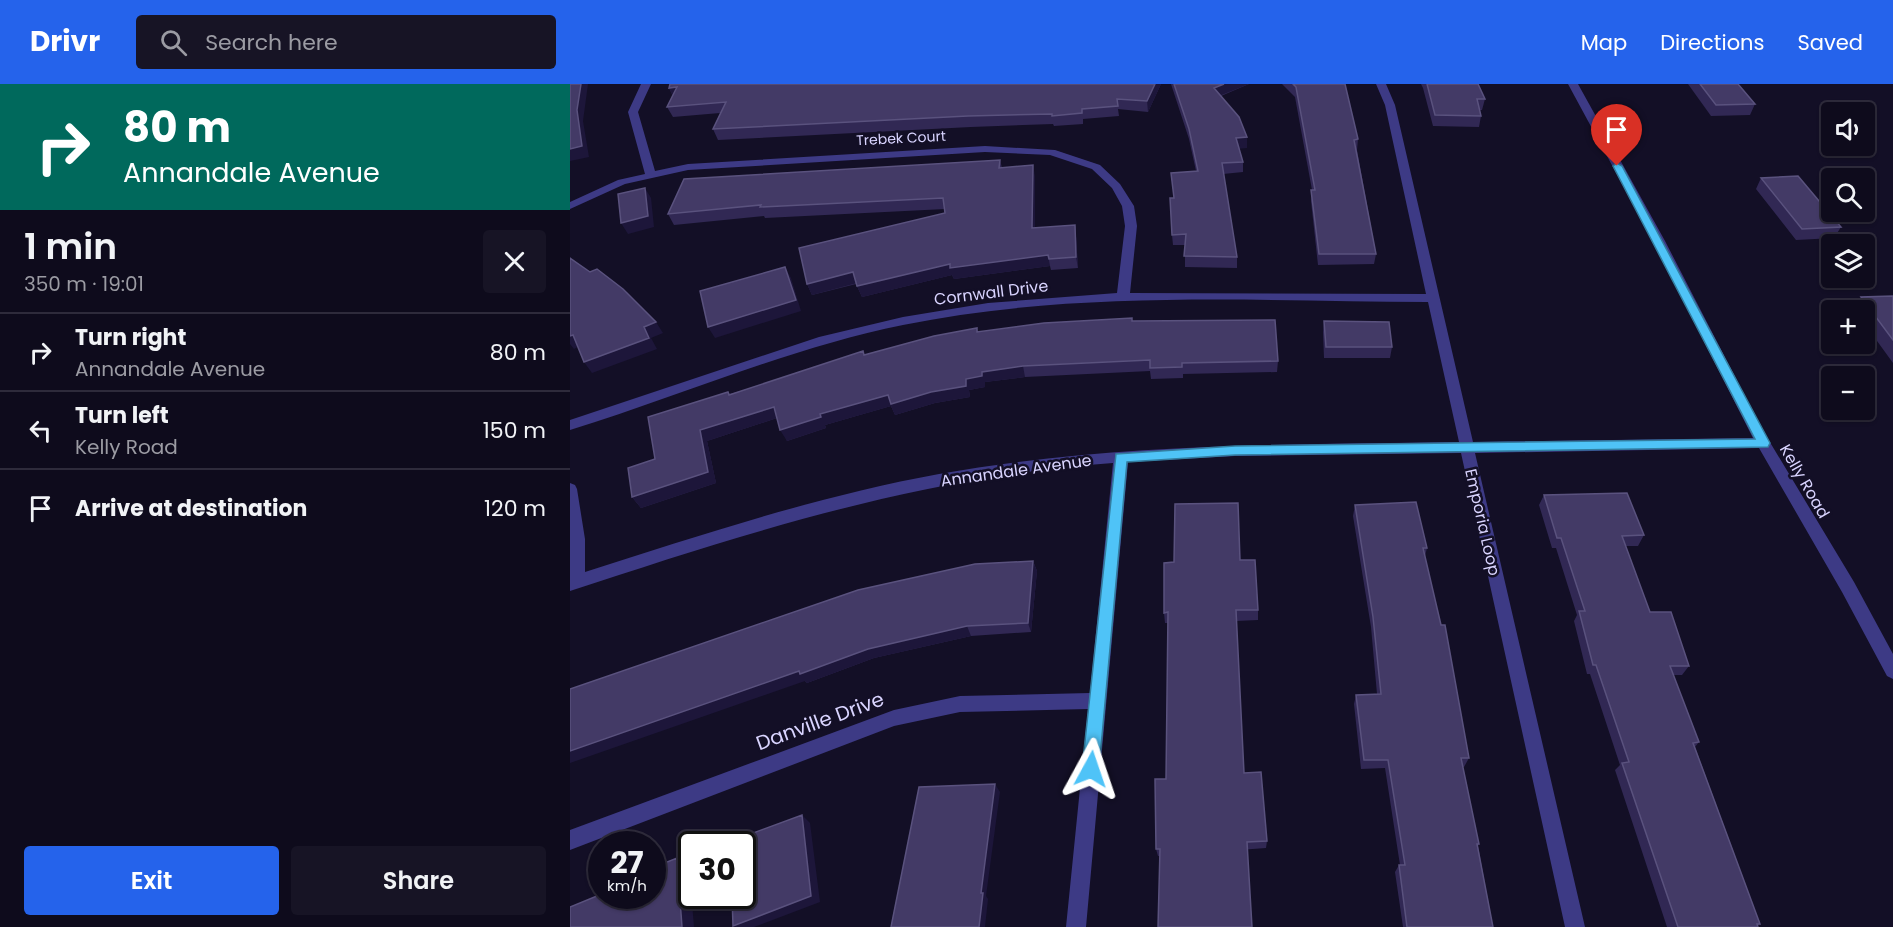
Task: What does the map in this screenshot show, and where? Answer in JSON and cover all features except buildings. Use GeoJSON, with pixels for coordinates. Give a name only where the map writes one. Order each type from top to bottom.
{"type":"FeatureCollection","features":[{"type":"Feature","properties":{"kind":"street"},"geometry":{"type":"LineString","coordinates":[[646,84],[633,112],[650,173]]}},
{"type":"Feature","properties":{"kind":"street","name":"Emporia Loop"},"geometry":{"type":"LineString","coordinates":[[1381,84],[1390,105],[1575,927]]}},
{"type":"Feature","properties":{"kind":"street","name":"Kelly Road"},"geometry":{"type":"LineString","coordinates":[[1573,84],[1659,241],[1764,443],[1893,671]]}},
{"type":"Feature","properties":{"kind":"street","name":"Trebek Court"},"geometry":{"type":"LineString","coordinates":[[570,206],[608,188],[650,173],[709,164],[991,148],[1034,150],[1068,156],[1096,167],[1116,186],[1128,206],[1131,226],[1122,297]]}},
{"type":"Feature","properties":{"kind":"street","name":"Cornwall Drive"},"geometry":{"type":"LineString","coordinates":[[570,425],[777,354],[865,330],[988,307],[1122,297],[1432,298]]}},
{"type":"Feature","properties":{"kind":"street","name":"Annandale Avenue"},"geometry":{"type":"LineString","coordinates":[[574,583],[806,511],[898,488],[996,470],[1121,457],[1235,451],[1764,443]]}},
{"type":"Feature","properties":{"kind":"street"},"geometry":{"type":"LineString","coordinates":[[1076,927],[1121,457]]}},
{"type":"Feature","properties":{"kind":"street"},"geometry":{"type":"LineString","coordinates":[[570,489],[577,539],[574,583]]}},
{"type":"Feature","properties":{"kind":"street","name":"Danville Drive"},"geometry":{"type":"LineString","coordinates":[[570,840],[894,718],[960,704],[1097,701]]}},
{"type":"Feature","properties":{"kind":"route"},"geometry":{"type":"LineString","coordinates":[[1091,769],[1121,457],[1235,451],[1764,443],[1659,241],[1617,166]]}}]}
